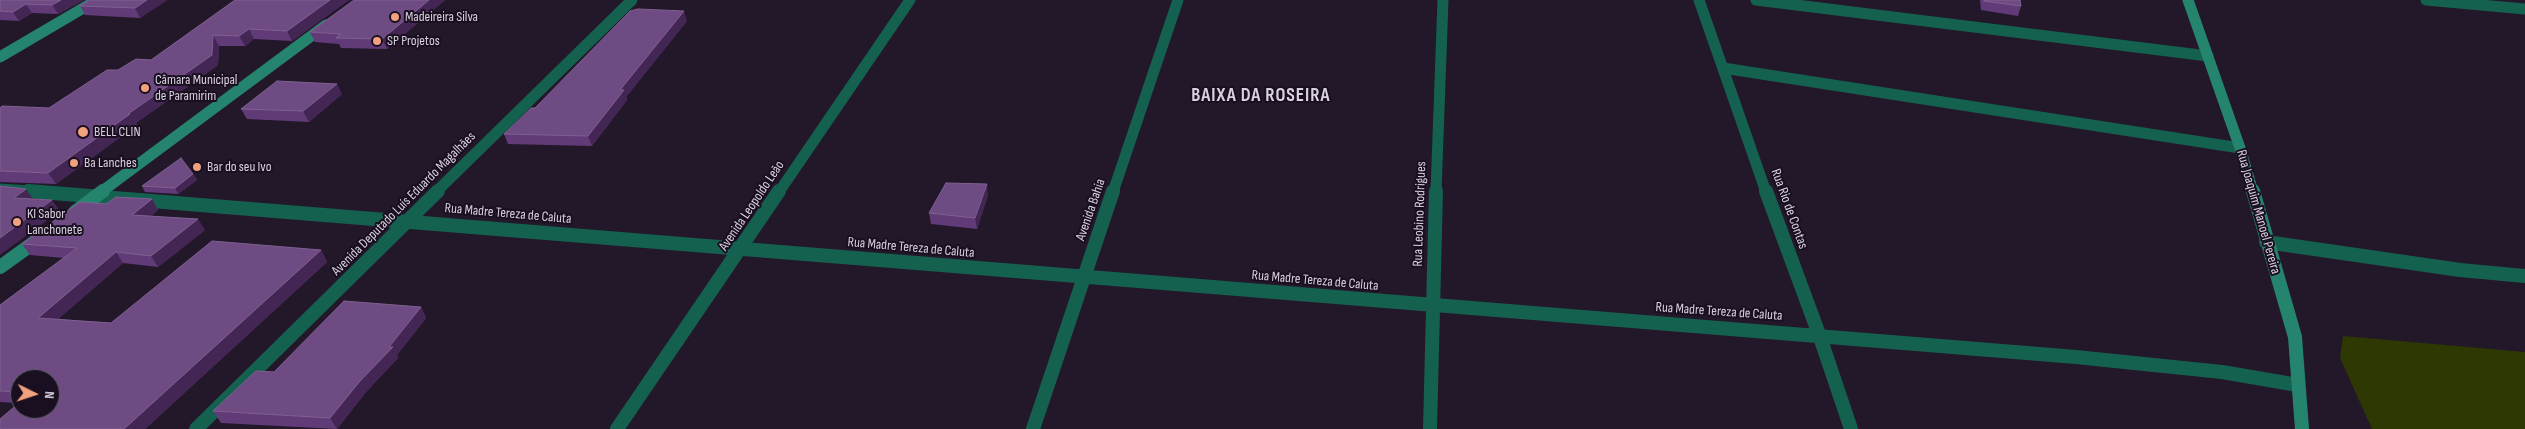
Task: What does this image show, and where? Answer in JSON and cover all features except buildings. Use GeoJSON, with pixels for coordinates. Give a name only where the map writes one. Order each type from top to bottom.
{"type":"FeatureCollection","features":[{"type":"Feature","properties":{"kind":"street"},"geometry":{"type":"LineString","coordinates":[[0,58],[97,0]]}},
{"type":"Feature","properties":{"kind":"street","name":"Avenida Deputado Luís Eduardo Magalhães"},"geometry":{"type":"LineString","coordinates":[[196,429],[632,0]]}},
{"type":"Feature","properties":{"kind":"street","name":"Avenida Leopoldo Leão"},"geometry":{"type":"LineString","coordinates":[[617,429],[910,0]]}},
{"type":"Feature","properties":{"kind":"street","name":"Avenida Bahia"},"geometry":{"type":"LineString","coordinates":[[1033,429],[1178,0]]}},
{"type":"Feature","properties":{"kind":"street","name":"Rua Leobino Rodrigues"},"geometry":{"type":"LineString","coordinates":[[1430,429],[1432,307],[1443,0]]}},
{"type":"Feature","properties":{"kind":"street","name":"Rua Rio de Contas"},"geometry":{"type":"LineString","coordinates":[[1700,0],[1820,336],[1851,429]]}},
{"type":"Feature","properties":{"kind":"street"},"geometry":{"type":"LineString","coordinates":[[1756,0],[2208,56]]}},
{"type":"Feature","properties":{"kind":"street","name":"Rua Joaquim Manoel Pereira"},"geometry":{"type":"LineString","coordinates":[[2188,0],[2240,148],[2295,337],[2302,429]]}},
{"type":"Feature","properties":{"kind":"street"},"geometry":{"type":"LineString","coordinates":[[2426,0],[2525,9]]}},
{"type":"Feature","properties":{"kind":"street"},"geometry":{"type":"LineString","coordinates":[[67,218],[337,17]]}},
{"type":"Feature","properties":{"kind":"street"},"geometry":{"type":"LineString","coordinates":[[1723,68],[2240,148]]}},
{"type":"Feature","properties":{"kind":"street","name":"Rua Madre Tereza de Caluta"},"geometry":{"type":"LineString","coordinates":[[0,189],[408,221],[1432,307],[1820,336],[2164,366],[2222,372],[2298,385]]}},
{"type":"Feature","properties":{"kind":"street"},"geometry":{"type":"LineString","coordinates":[[0,268],[52,229]]}},
{"type":"Feature","properties":{"kind":"street"},"geometry":{"type":"LineString","coordinates":[[2266,242],[2460,270],[2525,276]]}},
{"type":"Feature","properties":{"kind":"green space"},"geometry":{"type":"Polygon","coordinates":[[[2343,336],[2525,352],[2525,429],[2372,429],[2340,358],[2343,336]]]}},
{"type":"Feature","properties":{"kind":"place","name":"Madeireira Silva"},"geometry":{"type":"Point","coordinates":[395,17]}},
{"type":"Feature","properties":{"kind":"place","name":"SP Projetos"},"geometry":{"type":"Point","coordinates":[377,41]}},
{"type":"Feature","properties":{"kind":"place","name":"Câmara Municipal de Paramirim"},"geometry":{"type":"Point","coordinates":[145,88]}},
{"type":"Feature","properties":{"kind":"place","name":"BELL CLIN"},"geometry":{"type":"Point","coordinates":[83,132]}},
{"type":"Feature","properties":{"kind":"place","name":"Ba Lanches"},"geometry":{"type":"Point","coordinates":[74,163]}},
{"type":"Feature","properties":{"kind":"place","name":"Bar do seu Ivo"},"geometry":{"type":"Point","coordinates":[197,167]}},
{"type":"Feature","properties":{"kind":"place","name":"KI Sabor Lanchonete"},"geometry":{"type":"Point","coordinates":[17,222]}},
{"type":"Feature","properties":{"kind":"district","name":"BAIXA DA ROSEIRA"},"geometry":{"type":"Point","coordinates":[1261,96]}}]}
